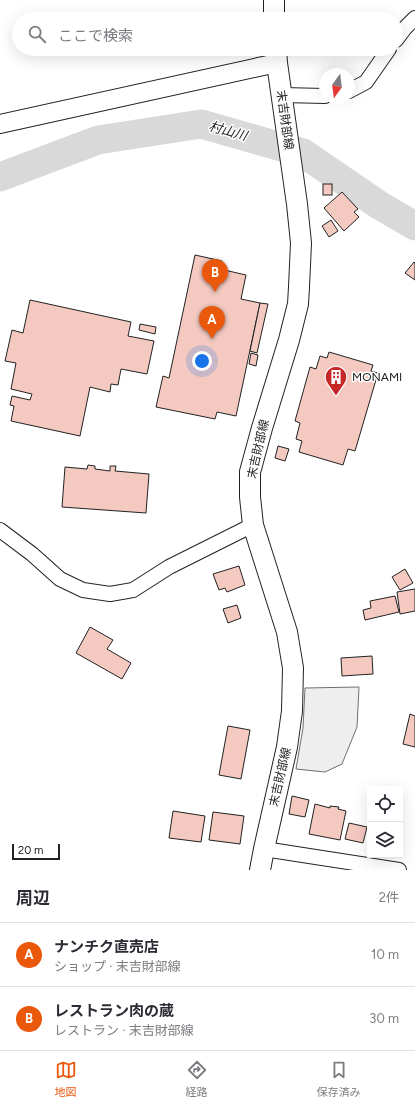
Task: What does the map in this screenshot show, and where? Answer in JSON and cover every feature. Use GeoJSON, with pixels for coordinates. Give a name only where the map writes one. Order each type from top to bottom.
{"type":"FeatureCollection","features":[{"type":"Feature","properties":{"kind":"main road"},"geometry":{"type":"LineString","coordinates":[[274,0],[274,12]]}},
{"type":"Feature","properties":{"kind":"main road","name":"末吉財部線"},"geometry":{"type":"LineString","coordinates":[[260,870],[287,747],[292,711],[293,668],[287,632],[253,525],[250,497],[250,472],[289,340],[298,304],[301,243],[297,204],[276,56]]}},
{"type":"Feature","properties":{"kind":"street"},"geometry":{"type":"LineString","coordinates":[[403,31],[415,18]]}},
{"type":"Feature","properties":{"kind":"street"},"geometry":{"type":"LineString","coordinates":[[0,124],[276,56]]}},
{"type":"Feature","properties":{"kind":"street"},"geometry":{"type":"LineString","coordinates":[[355,88],[366,82],[384,56]]}},
{"type":"Feature","properties":{"kind":"street"},"geometry":{"type":"LineString","coordinates":[[282,95],[319,96]]}},
{"type":"Feature","properties":{"kind":"street"},"geometry":{"type":"LineString","coordinates":[[0,530],[32,554],[60,579],[83,590],[110,594],[133,590],[169,567],[253,525]]}},
{"type":"Feature","properties":{"kind":"street"},"geometry":{"type":"LineString","coordinates":[[264,848],[399,870]]}},
{"type":"Feature","properties":{"kind":"shaded area"},"geometry":{"type":"Polygon","coordinates":[[[359,687],[357,727],[342,764],[325,772],[296,769],[303,728],[305,688],[359,687]]]}},
{"type":"Feature","properties":{"kind":"building"},"geometry":{"type":"Polygon","coordinates":[[[323,184],[332,184],[332,195],[323,195],[323,184]]]}},
{"type":"Feature","properties":{"kind":"building"},"geometry":{"type":"Polygon","coordinates":[[[342,192],[358,209],[354,212],[359,217],[344,231],[324,208],[342,192]]]}},
{"type":"Feature","properties":{"kind":"building"},"geometry":{"type":"Polygon","coordinates":[[[331,220],[338,231],[329,237],[322,226],[331,220]]]}},
{"type":"Feature","properties":{"kind":"building"},"geometry":{"type":"Polygon","coordinates":[[[195,255],[222,261],[220,269],[246,275],[241,299],[260,303],[236,416],[217,412],[215,419],[156,407],[163,376],[169,378],[195,255]]]}},
{"type":"Feature","properties":{"kind":"building"},"geometry":{"type":"Polygon","coordinates":[[[414,262],[415,263],[415,280],[405,273],[414,262]]]}},
{"type":"Feature","properties":{"kind":"building"},"geometry":{"type":"Polygon","coordinates":[[[30,300],[131,322],[128,336],[154,341],[147,374],[121,369],[118,385],[111,384],[110,392],[90,387],[80,436],[11,421],[14,406],[10,405],[12,396],[30,400],[32,394],[11,389],[16,363],[5,361],[12,330],[23,333],[30,300]]]}},
{"type":"Feature","properties":{"kind":"building"},"geometry":{"type":"Polygon","coordinates":[[[260,303],[268,304],[257,353],[250,351],[260,303]]]}},
{"type":"Feature","properties":{"kind":"building"},"geometry":{"type":"Polygon","coordinates":[[[140,324],[156,327],[155,334],[139,330],[140,324]]]}},
{"type":"Feature","properties":{"kind":"building","name":"MONAMI"},"geometry":{"type":"Polygon","coordinates":[[[329,352],[373,365],[371,371],[378,373],[355,451],[348,449],[343,465],[299,452],[302,441],[296,439],[300,423],[295,421],[310,367],[316,369],[320,356],[327,358],[329,352]]]}},
{"type":"Feature","properties":{"kind":"building"},"geometry":{"type":"Polygon","coordinates":[[[251,353],[258,355],[256,366],[249,364],[251,353]]]}},
{"type":"Feature","properties":{"kind":"building"},"geometry":{"type":"Polygon","coordinates":[[[278,446],[289,449],[285,461],[275,458],[278,446]]]}},
{"type":"Feature","properties":{"kind":"building"},"geometry":{"type":"Polygon","coordinates":[[[88,465],[95,466],[95,469],[110,471],[110,466],[116,466],[115,471],[149,474],[146,513],[62,507],[65,467],[87,469],[88,465]]]}},
{"type":"Feature","properties":{"kind":"building"},"geometry":{"type":"Polygon","coordinates":[[[239,566],[245,585],[227,592],[225,588],[219,590],[213,574],[239,566]]]}},
{"type":"Feature","properties":{"kind":"building"},"geometry":{"type":"Polygon","coordinates":[[[405,569],[413,583],[400,590],[392,577],[405,569]]]}},
{"type":"Feature","properties":{"kind":"building"},"geometry":{"type":"Polygon","coordinates":[[[415,589],[415,611],[400,614],[397,592],[415,589]]]}},
{"type":"Feature","properties":{"kind":"building"},"geometry":{"type":"Polygon","coordinates":[[[395,596],[399,612],[365,620],[363,610],[371,608],[370,601],[395,596]]]}},
{"type":"Feature","properties":{"kind":"building"},"geometry":{"type":"Polygon","coordinates":[[[237,605],[241,618],[228,623],[223,609],[237,605]]]}},
{"type":"Feature","properties":{"kind":"building"},"geometry":{"type":"Polygon","coordinates":[[[90,627],[113,640],[107,649],[131,663],[122,679],[76,653],[90,627]]]}},
{"type":"Feature","properties":{"kind":"building"},"geometry":{"type":"Polygon","coordinates":[[[372,656],[373,674],[342,676],[341,658],[372,656]]]}},
{"type":"Feature","properties":{"kind":"building"},"geometry":{"type":"Polygon","coordinates":[[[410,714],[415,716],[415,747],[403,744],[410,714]]]}},
{"type":"Feature","properties":{"kind":"building"},"geometry":{"type":"Polygon","coordinates":[[[228,726],[250,730],[241,779],[219,775],[228,726]]]}},
{"type":"Feature","properties":{"kind":"building"},"geometry":{"type":"Polygon","coordinates":[[[292,796],[309,800],[305,817],[289,814],[292,796]]]}},
{"type":"Feature","properties":{"kind":"building"},"geometry":{"type":"Polygon","coordinates":[[[315,804],[330,808],[330,806],[339,807],[338,809],[346,811],[340,840],[309,834],[315,804]]]}},
{"type":"Feature","properties":{"kind":"building"},"geometry":{"type":"Polygon","coordinates":[[[173,811],[205,816],[201,842],[169,838],[173,811]]]}},
{"type":"Feature","properties":{"kind":"building"},"geometry":{"type":"Polygon","coordinates":[[[213,812],[244,816],[240,844],[209,840],[213,812]]]}},
{"type":"Feature","properties":{"kind":"building"},"geometry":{"type":"Polygon","coordinates":[[[349,823],[367,827],[363,843],[345,839],[349,823]]]}},
{"type":"Feature","properties":{"kind":"waterway","name":"村山川"},"geometry":{"type":"LineString","coordinates":[[0,177],[98,140],[201,124],[303,153],[379,205],[415,226]]}},
{"type":"Feature","properties":{"kind":"place","name":"レストラン肉の蔵"},"geometry":{"type":"Point","coordinates":[215,292]}},
{"type":"Feature","properties":{"kind":"place","name":"ナンチク直売店"},"geometry":{"type":"Point","coordinates":[212,339]}},
{"type":"Feature","properties":{"kind":"place","name":"MONAMI"},"geometry":{"type":"Point","coordinates":[336,396]}}]}
